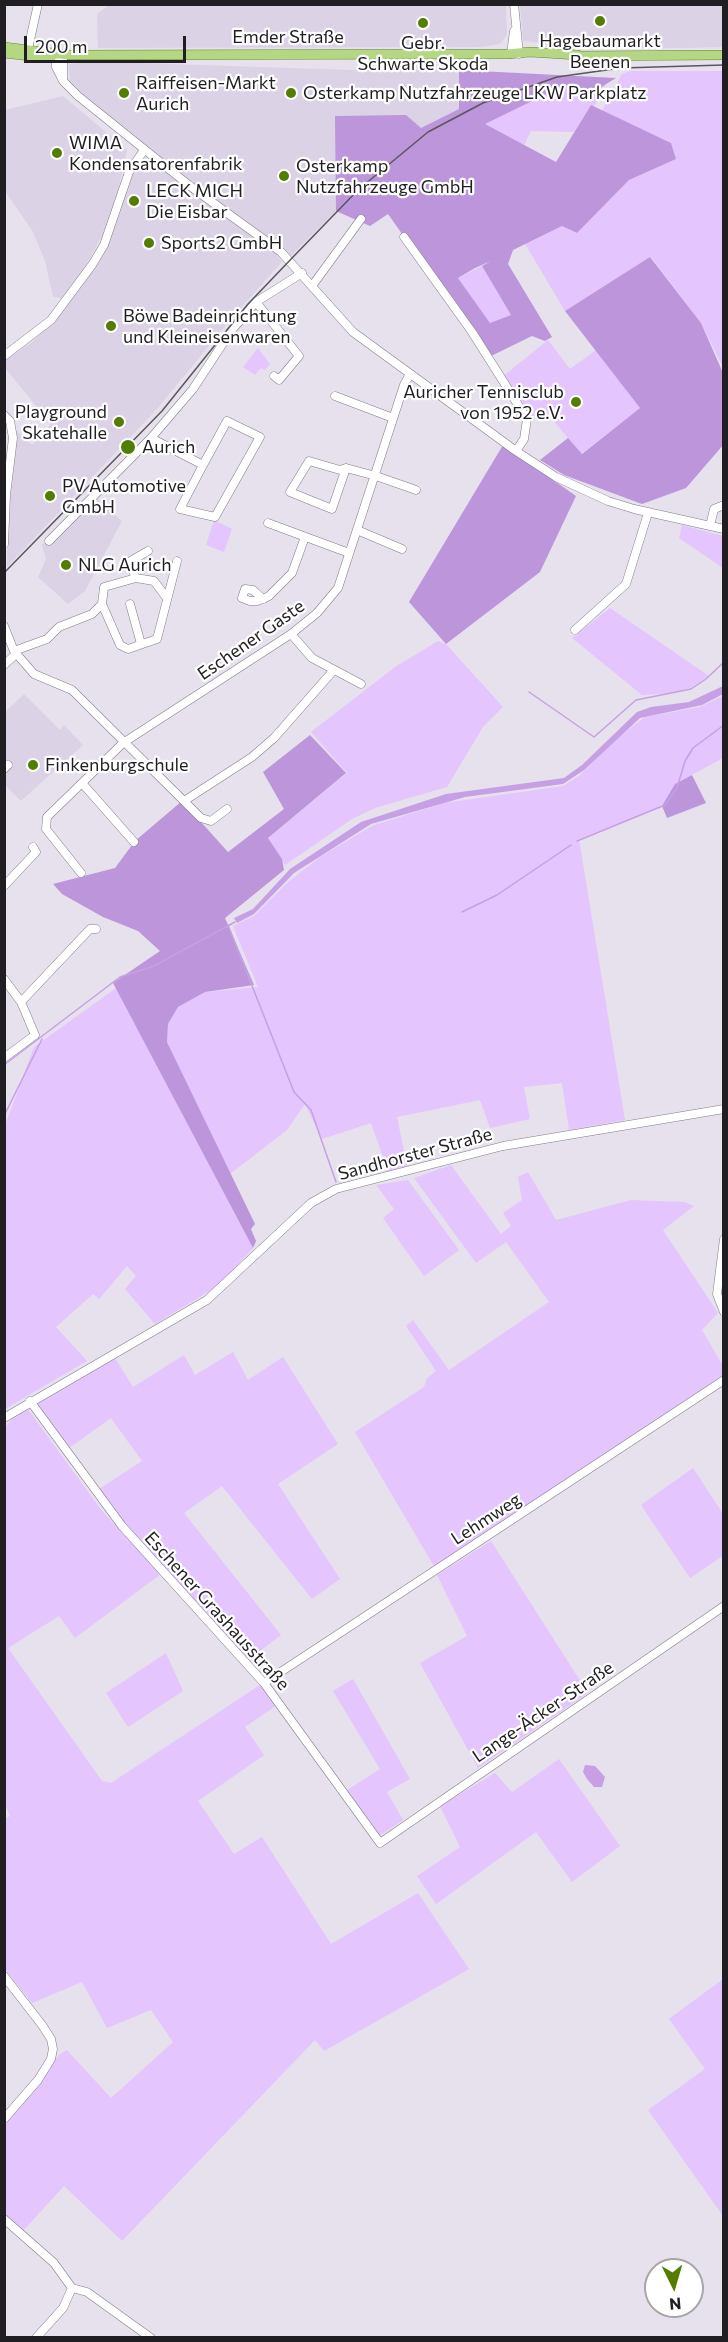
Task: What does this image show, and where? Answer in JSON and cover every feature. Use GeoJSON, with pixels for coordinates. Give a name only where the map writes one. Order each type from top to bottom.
{"type":"FeatureCollection","features":[{"type":"Feature","properties":{"kind":"main road","name":"Emder Straße"},"geometry":{"type":"LineString","coordinates":[[4,47],[49,50],[59,54]]}},
{"type":"Feature","properties":{"kind":"main road","name":"Emder Straße"},"geometry":{"type":"LineString","coordinates":[[4,54],[48,58],[59,54],[515,54],[530,52],[578,55],[723,55]]}},
{"type":"Feature","properties":{"kind":"street"},"geometry":{"type":"LineString","coordinates":[[28,49],[38,4]]}},
{"type":"Feature","properties":{"kind":"street"},"geometry":{"type":"LineString","coordinates":[[514,4],[515,54]]}},
{"type":"Feature","properties":{"kind":"street"},"geometry":{"type":"LineString","coordinates":[[59,54],[63,81],[90,107],[144,150],[271,243],[302,273],[353,332],[516,451],[581,490],[648,513],[723,529]]}},
{"type":"Feature","properties":{"kind":"street"},"geometry":{"type":"LineString","coordinates":[[4,356],[51,320],[92,265],[107,236],[129,172],[144,150]]}},
{"type":"Feature","properties":{"kind":"street"},"geometry":{"type":"LineString","coordinates":[[312,286],[361,219]]}},
{"type":"Feature","properties":{"kind":"street"},"geometry":{"type":"LineString","coordinates":[[404,237],[472,332],[527,419],[524,439],[516,451]]}},
{"type":"Feature","properties":{"kind":"street"},"geometry":{"type":"LineString","coordinates":[[49,541],[151,438],[193,389],[231,331],[256,302],[302,273]]}},
{"type":"Feature","properties":{"kind":"street"},"geometry":{"type":"LineString","coordinates":[[256,302],[299,356],[279,380],[274,376]]}},
{"type":"Feature","properties":{"kind":"street","name":"Eschener Gaste"},"geometry":{"type":"LineString","coordinates":[[81,873],[45,825],[53,809],[123,743],[291,634],[317,613],[338,588],[393,418],[410,374]]}},
{"type":"Feature","properties":{"kind":"street"},"geometry":{"type":"LineString","coordinates":[[334,396],[393,418]]}},
{"type":"Feature","properties":{"kind":"street"},"geometry":{"type":"LineString","coordinates":[[4,415],[10,421],[13,438],[4,543]]}},
{"type":"Feature","properties":{"kind":"street"},"geometry":{"type":"LineString","coordinates":[[227,421],[260,437],[215,517],[180,509],[203,465],[227,421]]}},
{"type":"Feature","properties":{"kind":"street"},"geometry":{"type":"LineString","coordinates":[[151,438],[203,465]]}},
{"type":"Feature","properties":{"kind":"street"},"geometry":{"type":"LineString","coordinates":[[346,468],[332,509],[290,492],[309,461],[340,470],[346,468],[416,490]]}},
{"type":"Feature","properties":{"kind":"street"},"geometry":{"type":"LineString","coordinates":[[710,526],[714,509],[723,505]]}},
{"type":"Feature","properties":{"kind":"street"},"geometry":{"type":"LineString","coordinates":[[575,630],[626,584],[648,513]]}},
{"type":"Feature","properties":{"kind":"street"},"geometry":{"type":"LineString","coordinates":[[268,523],[349,553]]}},
{"type":"Feature","properties":{"kind":"street"},"geometry":{"type":"LineString","coordinates":[[357,530],[402,549]]}},
{"type":"Feature","properties":{"kind":"street"},"geometry":{"type":"LineString","coordinates":[[263,598],[292,573],[305,537]]}},
{"type":"Feature","properties":{"kind":"street"},"geometry":{"type":"LineString","coordinates":[[136,578],[129,562],[148,552]]}},
{"type":"Feature","properties":{"kind":"street"},"geometry":{"type":"LineString","coordinates":[[166,597],[154,581],[136,578],[104,587],[102,604],[120,645],[128,649],[157,639],[177,561]]}},
{"type":"Feature","properties":{"kind":"street"},"geometry":{"type":"LineString","coordinates":[[4,665],[15,653],[47,639],[59,627],[92,614],[102,604]]}},
{"type":"Feature","properties":{"kind":"street"},"geometry":{"type":"LineString","coordinates":[[130,604],[141,644]]}},
{"type":"Feature","properties":{"kind":"street"},"geometry":{"type":"LineString","coordinates":[[4,626],[15,653],[39,678],[72,690],[201,818],[212,821],[227,809]]}},
{"type":"Feature","properties":{"kind":"street"},"geometry":{"type":"LineString","coordinates":[[291,634],[312,658],[361,684]]}},
{"type":"Feature","properties":{"kind":"street"},"geometry":{"type":"LineString","coordinates":[[184,801],[252,757],[274,738],[333,670]]}},
{"type":"Feature","properties":{"kind":"street"},"geometry":{"type":"LineString","coordinates":[[82,783],[134,842]]}},
{"type":"Feature","properties":{"kind":"street"},"geometry":{"type":"LineString","coordinates":[[4,886],[36,852],[33,848]]}},
{"type":"Feature","properties":{"kind":"street"},"geometry":{"type":"LineString","coordinates":[[21,1002],[90,929],[96,929]]}},
{"type":"Feature","properties":{"kind":"street"},"geometry":{"type":"LineString","coordinates":[[4,980],[21,1002],[35,1035],[4,1058]]}},
{"type":"Feature","properties":{"kind":"street","name":"Sandhorster Straße"},"geometry":{"type":"LineString","coordinates":[[4,1418],[207,1300],[311,1203],[336,1189],[503,1146],[723,1109]]}},
{"type":"Feature","properties":{"kind":"street"},"geometry":{"type":"LineString","coordinates":[[723,1239],[717,1294],[723,1312]]}},
{"type":"Feature","properties":{"kind":"street","name":"Lehmweg"},"geometry":{"type":"LineString","coordinates":[[264,1683],[723,1380]]}},
{"type":"Feature","properties":{"kind":"street","name":"Eschener Grashausstraße"},"geometry":{"type":"LineString","coordinates":[[30,1401],[122,1526],[264,1683],[380,1843]]}},
{"type":"Feature","properties":{"kind":"street","name":"Lange-Äcker-Straße"},"geometry":{"type":"LineString","coordinates":[[380,1843],[723,1606]]}},
{"type":"Feature","properties":{"kind":"street"},"geometry":{"type":"LineString","coordinates":[[4,1976],[42,2025],[51,2039],[53,2049],[51,2059],[38,2080],[4,2119]]}},
{"type":"Feature","properties":{"kind":"street"},"geometry":{"type":"LineString","coordinates":[[4,2218],[54,2263],[72,2288],[87,2292],[151,2337]]}},
{"type":"Feature","properties":{"kind":"street"},"geometry":{"type":"LineString","coordinates":[[36,2337],[63,2308],[72,2288]]}},
{"type":"Feature","properties":{"kind":"shaded area"},"geometry":{"type":"Polygon","coordinates":[[[110,4],[506,5],[507,35],[500,44],[481,47],[98,48],[97,14],[110,4]]]}},
{"type":"Feature","properties":{"kind":"shaded area"},"geometry":{"type":"Polygon","coordinates":[[[520,5],[723,5],[723,43],[722,47],[580,48],[523,41],[520,5]]]}},
{"type":"Feature","properties":{"kind":"shaded area"},"geometry":{"type":"Polygon","coordinates":[[[80,61],[350,70],[459,70],[459,109],[421,128],[336,116],[336,211],[291,256],[95,109],[70,81],[69,65],[80,61]]]}},
{"type":"Feature","properties":{"kind":"shaded area"},"geometry":{"type":"Polygon","coordinates":[[[459,70],[616,78],[593,92],[565,85],[485,124],[556,162],[591,105],[671,143],[676,159],[629,180],[577,233],[562,226],[513,250],[508,264],[552,337],[545,341],[532,336],[489,357],[388,214],[370,226],[336,211],[335,116],[406,115],[421,128],[459,109],[459,70]],[[491,261],[458,278],[490,323],[511,315],[482,266],[491,261]]]}},
{"type":"Feature","properties":{"kind":"shaded area"},"geometry":{"type":"Polygon","coordinates":[[[630,71],[723,71],[723,367],[701,323],[651,257],[565,311],[525,244],[562,226],[577,233],[629,180],[676,159],[671,143],[602,111],[622,74],[630,71]]]}},
{"type":"Feature","properties":{"kind":"shaded area"},"geometry":{"type":"Polygon","coordinates":[[[606,84],[594,107],[591,105],[574,132],[531,131],[524,145],[484,124],[565,85],[593,92],[606,84]]]}},
{"type":"Feature","properties":{"kind":"shaded area"},"geometry":{"type":"Polygon","coordinates":[[[63,96],[127,150],[115,204],[106,229],[85,267],[62,298],[53,297],[45,261],[33,232],[5,191],[5,110],[63,96]]]}},
{"type":"Feature","properties":{"kind":"shaded area"},"geometry":{"type":"Polygon","coordinates":[[[144,162],[149,162],[162,169],[275,252],[282,262],[236,313],[157,409],[7,567],[8,497],[16,430],[32,445],[51,424],[5,368],[5,360],[32,342],[62,311],[111,237],[134,170],[144,162]]]}},
{"type":"Feature","properties":{"kind":"shaded area"},"geometry":{"type":"Polygon","coordinates":[[[650,257],[701,323],[723,373],[724,444],[686,488],[642,504],[564,475],[540,460],[568,438],[582,454],[640,408],[565,311],[650,257]]]}},
{"type":"Feature","properties":{"kind":"shaded area"},"geometry":{"type":"Polygon","coordinates":[[[482,266],[511,315],[490,323],[458,278],[482,266]]]}},
{"type":"Feature","properties":{"kind":"shaded area","name":"Auricher Tennisclub von 1952 e.V."},"geometry":{"type":"Polygon","coordinates":[[[548,340],[570,369],[596,350],[640,408],[581,454],[549,415],[541,420],[536,414],[529,419],[502,377],[548,340]]]}},
{"type":"Feature","properties":{"kind":"shaded area"},"geometry":{"type":"Polygon","coordinates":[[[258,348],[270,364],[265,370],[261,368],[255,375],[243,367],[258,348]]]}},
{"type":"Feature","properties":{"kind":"shaded area"},"geometry":{"type":"Polygon","coordinates":[[[503,445],[576,496],[540,572],[446,644],[409,602],[503,445]]]}},
{"type":"Feature","properties":{"kind":"shaded area"},"geometry":{"type":"Polygon","coordinates":[[[94,496],[122,521],[85,591],[68,604],[38,577],[46,559],[42,545],[94,496]]]}},
{"type":"Feature","properties":{"kind":"shaded area"},"geometry":{"type":"Polygon","coordinates":[[[214,520],[232,529],[224,552],[206,545],[214,520]]]}},
{"type":"Feature","properties":{"kind":"shaded area"},"geometry":{"type":"Polygon","coordinates":[[[682,525],[723,536],[723,568],[679,538],[682,525]]]}},
{"type":"Feature","properties":{"kind":"shaded area"},"geometry":{"type":"Polygon","coordinates":[[[610,608],[709,676],[692,687],[674,693],[642,695],[572,638],[610,608]]]}},
{"type":"Feature","properties":{"kind":"shaded area"},"geometry":{"type":"Polygon","coordinates":[[[438,641],[446,644],[503,707],[483,727],[447,787],[375,808],[352,819],[285,865],[268,838],[347,773],[311,732],[395,667],[438,641]]]}},
{"type":"Feature","properties":{"kind":"shaded area"},"geometry":{"type":"Polygon","coordinates":[[[723,686],[723,694],[702,705],[640,718],[584,770],[563,784],[465,797],[371,824],[294,873],[254,914],[237,923],[234,918],[253,909],[290,869],[361,822],[446,794],[564,778],[582,765],[637,712],[651,707],[689,702],[723,686]]]}},
{"type":"Feature","properties":{"kind":"shaded area","name":"Finkenburgschule"},"geometry":{"type":"Polygon","coordinates":[[[24,694],[60,730],[64,725],[83,745],[21,801],[5,785],[5,712],[24,694]]]}},
{"type":"Feature","properties":{"kind":"shaded area"},"geometry":{"type":"Polygon","coordinates":[[[723,696],[723,758],[675,784],[662,806],[579,839],[625,1120],[569,1130],[562,1083],[524,1087],[530,1119],[490,1128],[480,1100],[397,1117],[407,1166],[388,1171],[371,1123],[322,1139],[305,1104],[287,1130],[230,1174],[167,1042],[168,1024],[178,1007],[205,992],[258,987],[233,926],[254,916],[287,883],[320,857],[372,826],[444,803],[563,786],[579,776],[612,742],[645,717],[700,707],[723,696]]]}},
{"type":"Feature","properties":{"kind":"shaded area"},"geometry":{"type":"Polygon","coordinates":[[[310,735],[346,773],[268,838],[282,859],[284,870],[225,918],[254,985],[205,992],[178,1007],[168,1024],[167,1042],[255,1224],[251,1229],[256,1241],[253,1248],[113,983],[160,951],[138,931],[103,917],[62,894],[53,884],[115,868],[135,841],[182,801],[228,852],[284,809],[263,772],[310,735]]]}},
{"type":"Feature","properties":{"kind":"shaded area"},"geometry":{"type":"Polygon","coordinates":[[[692,775],[706,803],[667,818],[662,806],[675,784],[692,775]]]}},
{"type":"Feature","properties":{"kind":"shaded area"},"geometry":{"type":"Polygon","coordinates":[[[116,988],[253,1248],[218,1286],[155,1324],[125,1289],[136,1276],[127,1266],[99,1299],[93,1294],[56,1327],[87,1361],[5,1409],[4,1128],[34,1047],[116,988]]]}},
{"type":"Feature","properties":{"kind":"shaded area"},"geometry":{"type":"Polygon","coordinates":[[[451,1165],[501,1234],[511,1226],[503,1213],[522,1200],[518,1177],[528,1172],[556,1220],[631,1200],[684,1202],[694,1206],[663,1230],[718,1313],[702,1330],[723,1366],[723,1375],[435,1568],[355,1432],[424,1387],[427,1378],[436,1371],[406,1326],[413,1320],[449,1370],[549,1302],[506,1242],[476,1263],[414,1178],[451,1165]]]}},
{"type":"Feature","properties":{"kind":"shaded area"},"geometry":{"type":"Polygon","coordinates":[[[408,1180],[459,1250],[424,1276],[383,1218],[394,1209],[376,1185],[408,1180]]]}},
{"type":"Feature","properties":{"kind":"shaded area"},"geometry":{"type":"Polygon","coordinates":[[[233,1352],[248,1380],[283,1357],[338,1444],[278,1484],[340,1579],[312,1599],[222,1486],[184,1513],[281,1635],[247,1661],[123,1524],[99,1489],[142,1461],[111,1418],[69,1448],[35,1404],[115,1358],[133,1387],[184,1355],[195,1375],[233,1352]]]}},
{"type":"Feature","properties":{"kind":"shaded area"},"geometry":{"type":"Polygon","coordinates":[[[27,1408],[102,1511],[161,1574],[75,1638],[59,1616],[8,1648],[102,1781],[111,1783],[260,1685],[277,1705],[245,1727],[264,1755],[198,1801],[234,1854],[262,1837],[331,1944],[418,1893],[469,1969],[324,2051],[315,2040],[122,2241],[64,2186],[22,2232],[5,2215],[5,2123],[59,2055],[67,2050],[111,2098],[173,2042],[151,2010],[107,2028],[82,1982],[32,2003],[5,1969],[4,1819],[10,1816],[5,1804],[5,1427],[21,1409],[27,1408]]]}},
{"type":"Feature","properties":{"kind":"shaded area"},"geometry":{"type":"Polygon","coordinates":[[[693,1468],[723,1514],[724,1555],[690,1578],[641,1505],[693,1468]]]}},
{"type":"Feature","properties":{"kind":"shaded area"},"geometry":{"type":"Polygon","coordinates":[[[491,1541],[588,1693],[478,1768],[420,1663],[467,1636],[437,1575],[491,1541]]]}},
{"type":"Feature","properties":{"kind":"shaded area"},"geometry":{"type":"Polygon","coordinates":[[[166,1653],[183,1691],[128,1727],[106,1693],[166,1653]]]}},
{"type":"Feature","properties":{"kind":"shaded area"},"geometry":{"type":"Polygon","coordinates":[[[353,1679],[410,1779],[387,1792],[403,1820],[379,1836],[344,1792],[380,1769],[333,1691],[353,1679]]]}},
{"type":"Feature","properties":{"kind":"shaded area"},"geometry":{"type":"Polygon","coordinates":[[[559,1759],[620,1846],[572,1882],[536,1832],[436,1904],[417,1876],[460,1847],[440,1806],[495,1773],[512,1792],[559,1759]]]}},
{"type":"Feature","properties":{"kind":"shaded area"},"geometry":{"type":"Polygon","coordinates":[[[585,1765],[595,1766],[605,1777],[602,1787],[594,1787],[587,1779],[583,1772],[585,1765]]]}},
{"type":"Feature","properties":{"kind":"shaded area"},"geometry":{"type":"Polygon","coordinates":[[[723,1979],[723,2216],[648,2110],[705,2069],[669,2019],[723,1979]]]}},
{"type":"Feature","properties":{"kind":"waterway"},"geometry":{"type":"LineString","coordinates":[[529,692],[594,737],[636,700],[691,689],[724,662]]}},
{"type":"Feature","properties":{"kind":"waterway"},"geometry":{"type":"LineString","coordinates":[[577,841],[665,805],[677,788],[685,761],[693,748],[724,725]]}},
{"type":"Feature","properties":{"kind":"waterway"},"geometry":{"type":"LineString","coordinates":[[462,912],[497,895],[571,845]]}},
{"type":"Feature","properties":{"kind":"waterway"},"geometry":{"type":"LineString","coordinates":[[4,1065],[120,977],[154,966],[235,922]]}},
{"type":"Feature","properties":{"kind":"waterway"},"geometry":{"type":"LineString","coordinates":[[228,925],[294,1092],[311,1110],[336,1182]]}},
{"type":"Feature","properties":{"kind":"waterway"},"geometry":{"type":"LineString","coordinates":[[4,1116],[42,1039]]}},
{"type":"Feature","properties":{"kind":"railway"},"geometry":{"type":"LineString","coordinates":[[4,573],[162,411],[248,304],[294,256],[358,190],[428,132],[483,103],[557,77],[621,68],[724,65]]}},
{"type":"Feature","properties":{"kind":"place","name":"Hagebaumarkt Beenen"},"geometry":{"type":"Point","coordinates":[600,21]}},
{"type":"Feature","properties":{"kind":"place","name":"Gebr. Schwarte Skoda"},"geometry":{"type":"Point","coordinates":[423,23]}},
{"type":"Feature","properties":{"kind":"place","name":"Raiffeisen-Markt Aurich"},"geometry":{"type":"Point","coordinates":[124,93]}},
{"type":"Feature","properties":{"kind":"place","name":"Osterkamp Nutzfahrzeuge LKW Parkplatz"},"geometry":{"type":"Point","coordinates":[291,93]}},
{"type":"Feature","properties":{"kind":"place","name":"WIMA Kondensatorenfabrik"},"geometry":{"type":"Point","coordinates":[57,153]}},
{"type":"Feature","properties":{"kind":"place","name":"Osterkamp Nutzfahrzeuge GmbH"},"geometry":{"type":"Point","coordinates":[284,176]}},
{"type":"Feature","properties":{"kind":"place","name":"LECK MICH Die Eisbar"},"geometry":{"type":"Point","coordinates":[134,201]}},
{"type":"Feature","properties":{"kind":"place","name":"Sports2 GmbH"},"geometry":{"type":"Point","coordinates":[149,243]}},
{"type":"Feature","properties":{"kind":"place","name":"Böwe Badeinrichtung und Kleineisenwaren"},"geometry":{"type":"Point","coordinates":[111,326]}},
{"type":"Feature","properties":{"kind":"place","name":"Auricher Tennisclub von 1952 e.V."},"geometry":{"type":"Point","coordinates":[576,402]}},
{"type":"Feature","properties":{"kind":"place","name":"Playground Skatehalle"},"geometry":{"type":"Point","coordinates":[119,422]}},
{"type":"Feature","properties":{"kind":"place","name":"Aurich"},"geometry":{"type":"Point","coordinates":[128,447]}},
{"type":"Feature","properties":{"kind":"place","name":"PV Automotive GmbH"},"geometry":{"type":"Point","coordinates":[50,496]}},
{"type":"Feature","properties":{"kind":"place","name":"NLG Aurich"},"geometry":{"type":"Point","coordinates":[66,565]}},
{"type":"Feature","properties":{"kind":"place","name":"Finkenburgschule"},"geometry":{"type":"Point","coordinates":[33,765]}}]}
